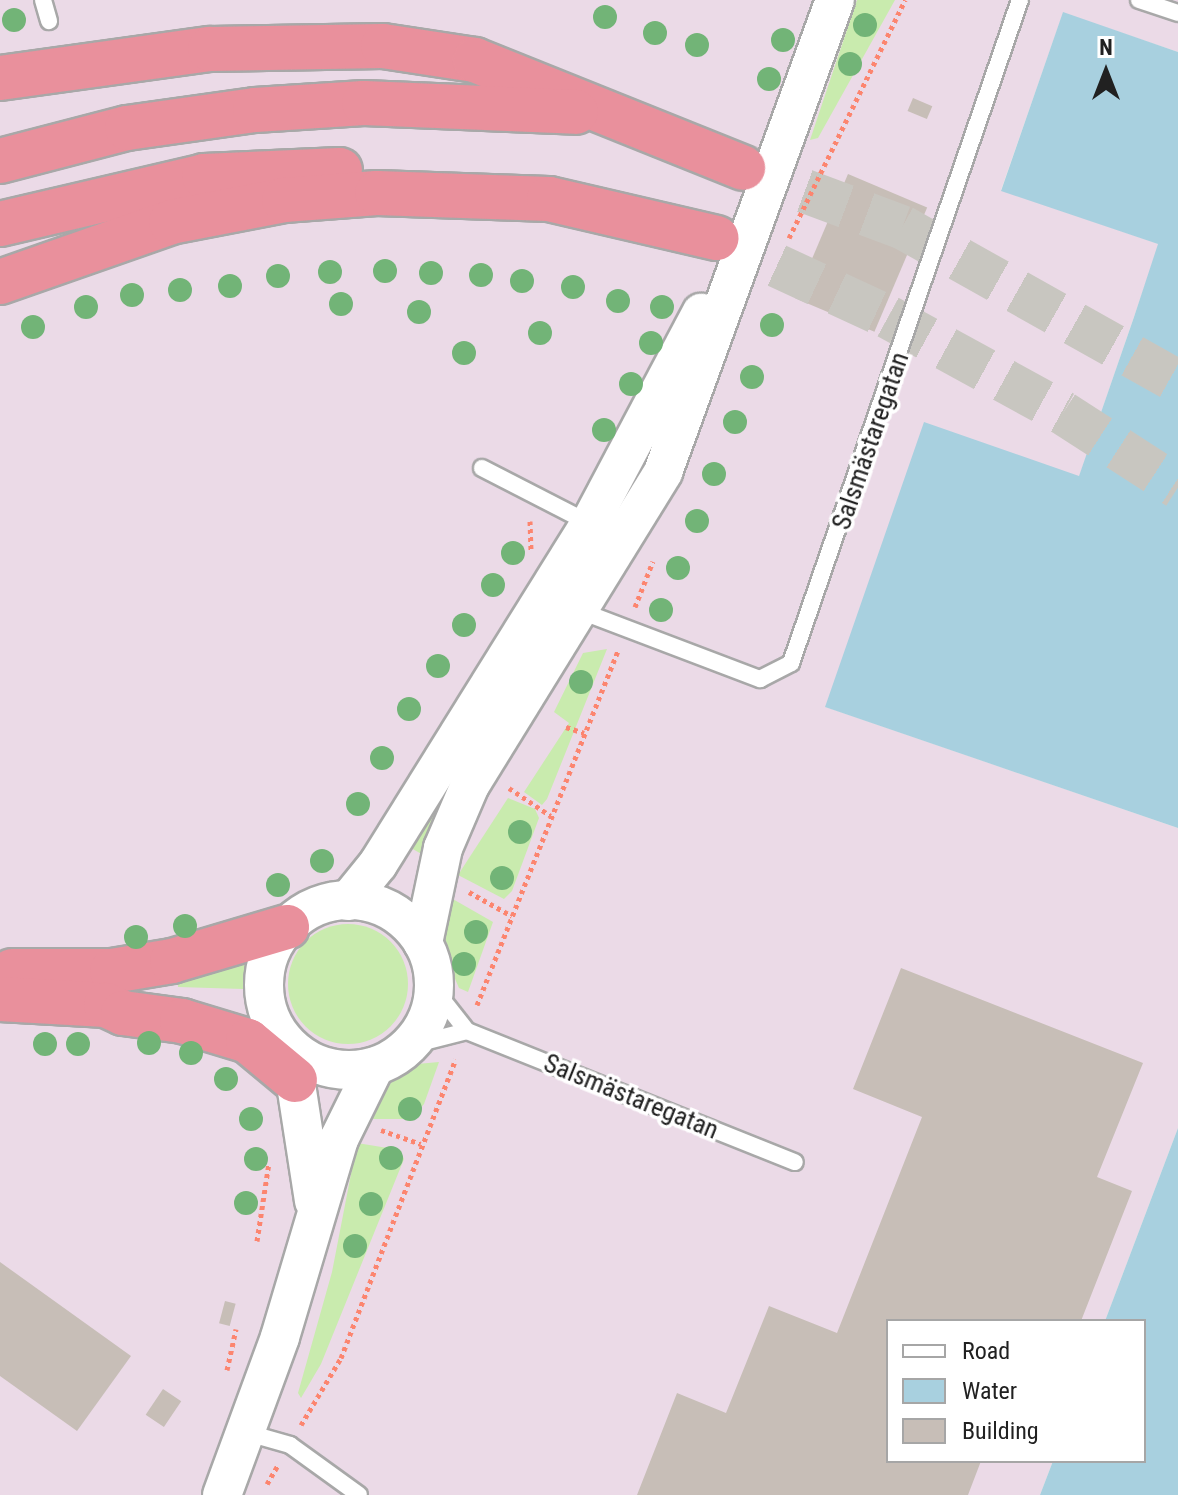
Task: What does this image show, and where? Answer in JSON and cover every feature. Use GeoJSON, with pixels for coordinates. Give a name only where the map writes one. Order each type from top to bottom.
{"type":"FeatureCollection","features":[{"type":"Feature","properties":{"kind":"highway"},"geometry":{"type":"LineString","coordinates":[[0,78],[210,49],[383,46],[475,60],[743,168]]}},
{"type":"Feature","properties":{"kind":"highway"},"geometry":{"type":"LineString","coordinates":[[0,161],[127,128],[255,110],[364,103],[616,115]]}},
{"type":"Feature","properties":{"kind":"highway"},"geometry":{"type":"LineString","coordinates":[[0,224],[131,190],[277,169],[465,174],[550,190],[609,212]]}},
{"type":"Feature","properties":{"kind":"highway"},"geometry":{"type":"LineString","coordinates":[[0,282],[129,232],[284,200],[377,193],[549,199],[732,236]]}},
{"type":"Feature","properties":{"kind":"highway"},"geometry":{"type":"LineString","coordinates":[[0,971],[112,971],[172,961],[287,927]]}},
{"type":"Feature","properties":{"kind":"highway"},"geometry":{"type":"LineString","coordinates":[[106,1005],[123,997],[206,999],[286,1048]]}},
{"type":"Feature","properties":{"kind":"highway"},"geometry":{"type":"LineString","coordinates":[[0,999],[106,1005],[286,1048]]}},
{"type":"Feature","properties":{"kind":"street"},"geometry":{"type":"LineString","coordinates":[[286,1048],[329,1067],[375,1066],[408,1046],[426,1020],[434,989],[423,943],[449,830],[514,709],[578,610],[605,532],[835,0]]}},
{"type":"Feature","properties":{"kind":"street"},"geometry":{"type":"LineString","coordinates":[[348,901],[378,864],[605,532]]}},
{"type":"Feature","properties":{"kind":"street"},"geometry":{"type":"LineString","coordinates":[[316,1212],[286,1048],[266,970],[287,927],[315,908],[348,901],[391,911],[423,943]]}},
{"type":"Feature","properties":{"kind":"street"},"geometry":{"type":"LineString","coordinates":[[222,1495],[248,1433],[345,1122],[375,1066]]}},
{"type":"Feature","properties":{"kind":"lane"},"geometry":{"type":"LineString","coordinates":[[43,0],[49,21]]}},
{"type":"Feature","properties":{"kind":"lane","name":"Salsmästaregatan"},"geometry":{"type":"LineString","coordinates":[[578,610],[760,679],[791,663],[1020,0]]}},
{"type":"Feature","properties":{"kind":"lane"},"geometry":{"type":"LineString","coordinates":[[1139,0],[1178,13]]}},
{"type":"Feature","properties":{"kind":"lane"},"geometry":{"type":"LineString","coordinates":[[482,468],[605,532]]}},
{"type":"Feature","properties":{"kind":"lane"},"geometry":{"type":"LineString","coordinates":[[408,1046],[467,1031],[434,989]]}},
{"type":"Feature","properties":{"kind":"lane","name":"Salsmästaregatan"},"geometry":{"type":"LineString","coordinates":[[467,1031],[795,1162]]}},
{"type":"Feature","properties":{"kind":"lane"},"geometry":{"type":"LineString","coordinates":[[248,1433],[290,1445],[359,1495]]}},
{"type":"Feature","properties":{"kind":"path"},"geometry":{"type":"LineString","coordinates":[[785,247],[905,0]]}},
{"type":"Feature","properties":{"kind":"path"},"geometry":{"type":"LineString","coordinates":[[261,1495],[341,1358],[421,1144],[660,545]]}},
{"type":"Feature","properties":{"kind":"path"},"geometry":{"type":"LineString","coordinates":[[566,727],[584,734]]}},
{"type":"Feature","properties":{"kind":"shaded area"},"geometry":{"type":"Polygon","coordinates":[[[0,0],[1178,0],[1178,52],[1063,13],[1001,190],[1159,244],[1079,477],[826,707],[1178,828],[1178,1128],[1106,1319],[886,1319],[886,1463],[1052,1463],[1040,1495],[0,1495],[0,0]]]}},
{"type":"Feature","properties":{"kind":"green space"},"geometry":{"type":"Polygon","coordinates":[[[857,0],[895,0],[818,138],[810,140],[857,0]]]}},
{"type":"Feature","properties":{"kind":"green space"},"geometry":{"type":"Polygon","coordinates":[[[607,649],[542,805],[524,792],[569,723],[554,712],[583,653],[607,649]]]}},
{"type":"Feature","properties":{"kind":"green space"},"geometry":{"type":"Polygon","coordinates":[[[458,767],[425,856],[404,844],[458,767]]]}},
{"type":"Feature","properties":{"kind":"green space"},"geometry":{"type":"Polygon","coordinates":[[[508,798],[535,809],[539,818],[512,891],[504,899],[458,875],[508,798]]]}},
{"type":"Feature","properties":{"kind":"green space"},"geometry":{"type":"Polygon","coordinates":[[[444,894],[493,922],[468,992],[459,988],[446,958],[441,925],[444,894]]]}},
{"type":"Feature","properties":{"kind":"green space"},"geometry":{"type":"Polygon","coordinates":[[[348,924],[371,929],[390,942],[403,961],[408,984],[403,1007],[390,1026],[371,1039],[348,1044],[325,1039],[306,1026],[293,1007],[288,984],[293,961],[306,942],[325,929],[348,924]]]}},
{"type":"Feature","properties":{"kind":"green space"},"geometry":{"type":"Polygon","coordinates":[[[248,954],[243,989],[178,987],[178,974],[248,954]]]}},
{"type":"Feature","properties":{"kind":"green space"},"geometry":{"type":"Polygon","coordinates":[[[439,1062],[424,1104],[411,1119],[369,1119],[393,1079],[417,1064],[439,1062]]]}},
{"type":"Feature","properties":{"kind":"green space"},"geometry":{"type":"Polygon","coordinates":[[[357,1143],[400,1150],[404,1159],[321,1364],[301,1398],[298,1393],[332,1272],[357,1143]]]}},
{"type":"Feature","properties":{"kind":"water"},"geometry":{"type":"Polygon","coordinates":[[[1063,12],[1178,52],[1178,828],[825,707],[924,422],[1079,476],[1134,317],[1158,244],[1001,191],[1063,12]]]}},
{"type":"Feature","properties":{"kind":"water"},"geometry":{"type":"Polygon","coordinates":[[[1178,1128],[1178,1495],[1040,1495],[1052,1463],[1146,1463],[1146,1319],[1106,1319],[1178,1128]]]}},
{"type":"Feature","properties":{"kind":"building"},"geometry":{"type":"Polygon","coordinates":[[[913,98],[932,106],[927,119],[908,111],[913,98]]]}},
{"type":"Feature","properties":{"kind":"building"},"geometry":{"type":"Polygon","coordinates":[[[848,174],[927,208],[874,332],[795,298],[848,174]]]}},
{"type":"Feature","properties":{"kind":"building"},"geometry":{"type":"Polygon","coordinates":[[[901,968],[1143,1063],[1097,1177],[1132,1191],[1082,1319],[886,1319],[886,1463],[980,1463],[968,1495],[637,1495],[677,1393],[726,1413],[769,1306],[837,1333],[922,1117],[853,1089],[901,968]]]}},
{"type":"Feature","properties":{"kind":"building"},"geometry":{"type":"Polygon","coordinates":[[[0,1262],[131,1356],[77,1431],[0,1376],[0,1262]]]}},
{"type":"Feature","properties":{"kind":"building"},"geometry":{"type":"Polygon","coordinates":[[[225,1301],[236,1304],[230,1326],[219,1323],[225,1301]]]}},
{"type":"Feature","properties":{"kind":"building"},"geometry":{"type":"Polygon","coordinates":[[[163,1389],[181,1401],[164,1427],[146,1415],[163,1389]]]}},
{"type":"Feature","properties":{"kind":"tunnel"},"geometry":{"type":"LineString","coordinates":[[743,168],[902,227],[1178,382]]}},
{"type":"Feature","properties":{"kind":"tunnel"},"geometry":{"type":"LineString","coordinates":[[717,238],[888,317],[1063,413],[1178,487]]}}]}
